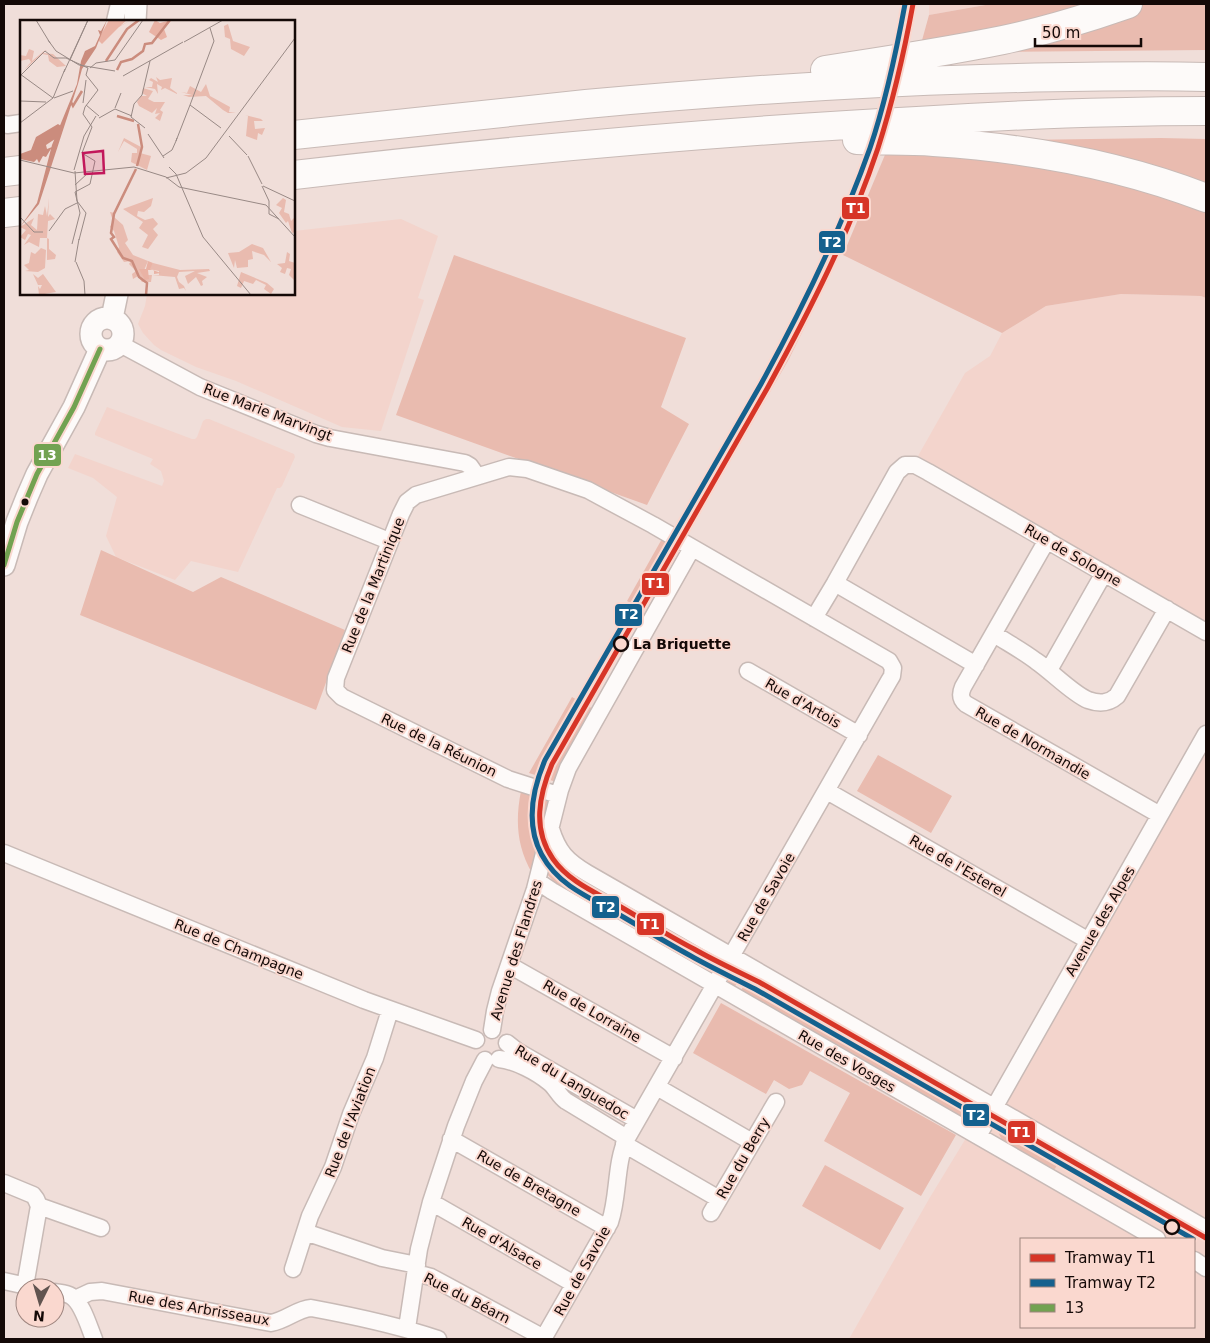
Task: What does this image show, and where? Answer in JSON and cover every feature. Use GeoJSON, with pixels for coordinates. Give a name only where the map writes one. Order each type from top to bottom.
{"type":"FeatureCollection","features":[{"type":"Feature","properties":{"kind":"highway"},"geometry":{"type":"LineString","coordinates":[[800,74],[998,41],[1128,4]]}},
{"type":"Feature","properties":{"kind":"highway"},"geometry":{"type":"LineString","coordinates":[[586,104],[676,85],[800,74],[982,64],[1206,59]]}},
{"type":"Feature","properties":{"kind":"highway"},"geometry":{"type":"LineString","coordinates":[[295,136],[586,104],[761,90],[925,81],[1080,77],[1206,77]]}},
{"type":"Feature","properties":{"kind":"highway"},"geometry":{"type":"LineString","coordinates":[[295,176],[540,149],[701,135],[858,124],[1052,114],[1206,111]]}},
{"type":"Feature","properties":{"kind":"highway"},"geometry":{"type":"LineString","coordinates":[[540,149],[703,146],[1002,132],[1206,129]]}},
{"type":"Feature","properties":{"kind":"highway"},"geometry":{"type":"LineString","coordinates":[[836,140],[933,142],[1052,155],[1131,173],[1206,198]]}},
{"type":"Feature","properties":{"kind":"highway"},"geometry":{"type":"LineString","coordinates":[[4,172],[20,170]]}},
{"type":"Feature","properties":{"kind":"highway"},"geometry":{"type":"LineString","coordinates":[[4,213],[20,211]]}},
{"type":"Feature","properties":{"kind":"street"},"geometry":{"type":"LineString","coordinates":[[115,20],[119,4]]}},
{"type":"Feature","properties":{"kind":"street"},"geometry":{"type":"LineString","coordinates":[[136,4],[136,20]]}},
{"type":"Feature","properties":{"kind":"street"},"geometry":{"type":"LineString","coordinates":[[4,124],[20,123]]}},
{"type":"Feature","properties":{"kind":"street"},"geometry":{"type":"LineString","coordinates":[[112,318],[117,295]]}},
{"type":"Feature","properties":{"kind":"street"},"geometry":{"type":"LineString","coordinates":[[4,565],[12,536],[37,474],[110,346],[123,338],[123,329],[120,323],[112,318],[105,318],[94,324],[91,330],[92,339],[95,345],[110,346]]}},
{"type":"Feature","properties":{"kind":"street","name":"Rue Marie Marvingt"},"geometry":{"type":"LineString","coordinates":[[110,346],[200,387],[316,434],[465,463],[470,466],[477,476]]}},
{"type":"Feature","properties":{"kind":"street","name":"Rue de Sologne"},"geometry":{"type":"LineString","coordinates":[[814,618],[900,469],[905,465],[915,465],[1206,632]]}},
{"type":"Feature","properties":{"kind":"street","name":"Rue de la Martinique"},"geometry":{"type":"LineString","coordinates":[[336,678],[389,541],[404,507],[416,495],[509,467],[527,469],[596,493],[692,548]]}},
{"type":"Feature","properties":{"kind":"street"},"geometry":{"type":"LineString","coordinates":[[300,505],[389,541]]}},
{"type":"Feature","properties":{"kind":"street","name":"Rue de Normandie"},"geometry":{"type":"LineString","coordinates":[[1047,540],[961,692],[962,701],[1160,815]]}},
{"type":"Feature","properties":{"kind":"street","name":"Rue de Savoie"},"geometry":{"type":"LineString","coordinates":[[543,1339],[607,1228],[614,1208],[620,1158],[626,1141],[859,735],[889,681],[894,668],[889,661],[692,548]]}},
{"type":"Feature","properties":{"kind":"street","name":"Avenue des Flandres"},"geometry":{"type":"LineString","coordinates":[[492,1030],[497,1002],[529,908],[565,774],[692,548]]}},
{"type":"Feature","properties":{"kind":"street"},"geometry":{"type":"LineString","coordinates":[[1049,670],[1104,573]]}},
{"type":"Feature","properties":{"kind":"street"},"geometry":{"type":"LineString","coordinates":[[835,583],[976,665]]}},
{"type":"Feature","properties":{"kind":"street"},"geometry":{"type":"LineString","coordinates":[[994,634],[1026,653],[1086,699],[1103,703],[1113,700],[1117,696],[1167,610]]}},
{"type":"Feature","properties":{"kind":"street","name":"Rue d'Artois"},"geometry":{"type":"LineString","coordinates":[[748,671],[859,735]]}},
{"type":"Feature","properties":{"kind":"street","name":"Rue de la Réunion"},"geometry":{"type":"LineString","coordinates":[[336,678],[335,690],[342,697],[508,779],[558,795]]}},
{"type":"Feature","properties":{"kind":"street","name":"Avenue des Alpes"},"geometry":{"type":"LineString","coordinates":[[994,1107],[1206,734]]}},
{"type":"Feature","properties":{"kind":"street","name":"Rue de l'Esterel"},"geometry":{"type":"LineString","coordinates":[[827,791],[1089,941]]}},
{"type":"Feature","properties":{"kind":"street"},"geometry":{"type":"LineString","coordinates":[[551,829],[561,852],[577,867],[1206,1229]]}},
{"type":"Feature","properties":{"kind":"street","name":"Rue de Champagne"},"geometry":{"type":"LineString","coordinates":[[4,853],[390,1010],[476,1040]]}},
{"type":"Feature","properties":{"kind":"street","name":"Rue des Vosges"},"geometry":{"type":"LineString","coordinates":[[537,881],[715,986],[1155,1238]]}},
{"type":"Feature","properties":{"kind":"street","name":"Rue de Lorraine"},"geometry":{"type":"LineString","coordinates":[[510,965],[674,1058]]}},
{"type":"Feature","properties":{"kind":"street","name":"Rue de l'Aviation"},"geometry":{"type":"LineString","coordinates":[[293,1269],[314,1206],[333,1167],[354,1104],[374,1058],[390,1010]]}},
{"type":"Feature","properties":{"kind":"street"},"geometry":{"type":"LineString","coordinates":[[408,1332],[423,1232],[451,1139],[474,1081],[492,1059],[503,1056],[506,1051],[507,1043],[502,1034],[492,1030],[482,1033],[476,1040],[476,1050],[479,1055],[492,1059],[516,1063],[545,1080],[566,1101],[626,1141]]}},
{"type":"Feature","properties":{"kind":"street","name":"Rue du Languedoc"},"geometry":{"type":"LineString","coordinates":[[507,1043],[517,1051],[637,1120]]}},
{"type":"Feature","properties":{"kind":"street"},"geometry":{"type":"LineString","coordinates":[[657,1087],[752,1142]]}},
{"type":"Feature","properties":{"kind":"street","name":"Rue du Berry"},"geometry":{"type":"LineString","coordinates":[[626,1141],[715,1206],[776,1102]]}},
{"type":"Feature","properties":{"kind":"street"},"geometry":{"type":"LineString","coordinates":[[978,1136],[994,1107]]}},
{"type":"Feature","properties":{"kind":"street","name":"Rue de Bretagne"},"geometry":{"type":"LineString","coordinates":[[451,1139],[607,1228]]}},
{"type":"Feature","properties":{"kind":"street"},"geometry":{"type":"LineString","coordinates":[[4,1183],[33,1195],[39,1206],[31,1278]]}},
{"type":"Feature","properties":{"kind":"street","name":"Rue d'Alsace"},"geometry":{"type":"LineString","coordinates":[[431,1202],[574,1284]]}},
{"type":"Feature","properties":{"kind":"street"},"geometry":{"type":"LineString","coordinates":[[39,1206],[101,1228]]}},
{"type":"Feature","properties":{"kind":"street"},"geometry":{"type":"LineString","coordinates":[[305,1232],[416,1269]]}},
{"type":"Feature","properties":{"kind":"street"},"geometry":{"type":"LineString","coordinates":[[1195,1261],[1206,1268]]}},
{"type":"Feature","properties":{"kind":"street","name":"Rue du Béarn"},"geometry":{"type":"LineString","coordinates":[[416,1269],[543,1339]]}},
{"type":"Feature","properties":{"kind":"street","name":"Rue des Arbrisseaux"},"geometry":{"type":"LineString","coordinates":[[75,1299],[90,1292],[102,1291],[271,1323],[282,1320],[302,1309],[311,1308],[438,1339]]}},
{"type":"Feature","properties":{"kind":"street"},"geometry":{"type":"LineString","coordinates":[[65,1294],[75,1299],[82,1309],[94,1339]]}},
{"type":"Feature","properties":{"kind":"shaded area"},"geometry":{"type":"Polygon","coordinates":[[[929,4],[991,4],[929,15],[929,4]]]}},
{"type":"Feature","properties":{"kind":"shaded area"},"geometry":{"type":"Polygon","coordinates":[[[991,4],[1094,4],[1071,12],[921,44],[929,15],[991,4]]]}},
{"type":"Feature","properties":{"kind":"shaded area"},"geometry":{"type":"Polygon","coordinates":[[[1142,4],[1206,4],[1206,50],[996,52],[1142,4]]]}},
{"type":"Feature","properties":{"kind":"shaded area"},"geometry":{"type":"Polygon","coordinates":[[[1206,139],[1206,191],[1022,140],[1206,139]]]}},
{"type":"Feature","properties":{"kind":"shaded area"},"geometry":{"type":"Polygon","coordinates":[[[887,150],[1072,167],[1206,207],[1206,298],[1201,296],[1121,294],[1046,306],[1002,333],[843,255],[887,150]]]}},
{"type":"Feature","properties":{"kind":"shaded area"},"geometry":{"type":"Polygon","coordinates":[[[844,209],[858,214],[828,280],[789,359],[690,531],[678,523],[786,332],[819,267],[844,209]]]}},
{"type":"Feature","properties":{"kind":"shaded area"},"geometry":{"type":"Polygon","coordinates":[[[401,219],[438,236],[418,298],[424,300],[381,431],[342,427],[236,381],[196,367],[154,345],[138,324],[147,295],[295,295],[295,231],[401,219]]]}},
{"type":"Feature","properties":{"kind":"shaded area"},"geometry":{"type":"Polygon","coordinates":[[[454,255],[686,338],[661,407],[689,424],[647,505],[396,415],[454,255]]]}},
{"type":"Feature","properties":{"kind":"shaded area"},"geometry":{"type":"Polygon","coordinates":[[[1121,294],[1201,296],[1206,298],[1206,629],[918,456],[965,373],[990,356],[1002,333],[1046,306],[1121,294]]]}},
{"type":"Feature","properties":{"kind":"shaded area"},"geometry":{"type":"Polygon","coordinates":[[[107,407],[192,439],[197,437],[203,421],[209,419],[294,454],[295,457],[282,486],[277,488],[238,572],[191,561],[175,580],[116,557],[106,536],[117,497],[93,478],[68,468],[75,454],[162,486],[164,481],[161,471],[150,464],[153,459],[95,435],[107,407]]]}},
{"type":"Feature","properties":{"kind":"shaded area"},"geometry":{"type":"Polygon","coordinates":[[[663,537],[680,547],[644,611],[627,601],[663,537]]]}},
{"type":"Feature","properties":{"kind":"shaded area"},"geometry":{"type":"Polygon","coordinates":[[[101,550],[193,592],[221,577],[345,630],[316,710],[80,615],[101,550]]]}},
{"type":"Feature","properties":{"kind":"shaded area"},"geometry":{"type":"Polygon","coordinates":[[[572,697],[595,710],[556,782],[529,773],[572,697]]]}},
{"type":"Feature","properties":{"kind":"shaded area"},"geometry":{"type":"Polygon","coordinates":[[[1206,743],[1206,1339],[849,1339],[929,1199],[1206,743]]]}},
{"type":"Feature","properties":{"kind":"shaded area"},"geometry":{"type":"Polygon","coordinates":[[[878,755],[952,796],[931,833],[857,791],[878,755]]]}},
{"type":"Feature","properties":{"kind":"shaded area"},"geometry":{"type":"Polygon","coordinates":[[[521,791],[548,799],[550,803],[534,856],[536,860],[532,873],[520,844],[518,813],[521,791]]]}},
{"type":"Feature","properties":{"kind":"shaded area"},"geometry":{"type":"Polygon","coordinates":[[[552,846],[571,869],[560,888],[545,872],[552,846]]]}},
{"type":"Feature","properties":{"kind":"shaded area"},"geometry":{"type":"Polygon","coordinates":[[[577,873],[706,947],[694,968],[566,893],[577,873]]]}},
{"type":"Feature","properties":{"kind":"shaded area"},"geometry":{"type":"Polygon","coordinates":[[[712,950],[722,956],[710,977],[700,972],[712,950]]]}},
{"type":"Feature","properties":{"kind":"shaded area"},"geometry":{"type":"Polygon","coordinates":[[[737,965],[745,969],[733,990],[725,986],[737,965]]]}},
{"type":"Feature","properties":{"kind":"shaded area"},"geometry":{"type":"Polygon","coordinates":[[[751,973],[984,1106],[971,1127],[739,994],[751,973]]]}},
{"type":"Feature","properties":{"kind":"shaded area"},"geometry":{"type":"Polygon","coordinates":[[[721,1003],[956,1135],[921,1196],[824,1141],[850,1093],[810,1071],[802,1085],[789,1089],[774,1080],[766,1094],[693,1053],[721,1003]]]}},
{"type":"Feature","properties":{"kind":"shaded area"},"geometry":{"type":"Polygon","coordinates":[[[1000,1116],[1064,1153],[1052,1174],[1005,1147],[995,1125],[1000,1116]]]}},
{"type":"Feature","properties":{"kind":"shaded area"},"geometry":{"type":"Polygon","coordinates":[[[825,1165],[904,1208],[880,1250],[802,1206],[825,1165]]]}},
{"type":"Feature","properties":{"kind":"tram line","name":"T2"},"geometry":{"type":"LineString","coordinates":[[905,4],[890,77],[876,130],[859,179],[834,238],[792,326],[761,384],[545,760],[534,795],[533,828],[537,844],[544,859],[555,873],[570,886],[699,960],[755,989],[1191,1238]]}},
{"type":"Feature","properties":{"kind":"tram line","name":"T1"},"geometry":{"type":"LineString","coordinates":[[913,4],[898,77],[878,148],[842,240],[814,300],[768,387],[552,764],[541,800],[540,824],[542,836],[546,848],[553,859],[575,881],[685,944],[759,982],[1206,1238]]}},
{"type":"Feature","properties":{"kind":"transit line","name":"13"},"geometry":{"type":"LineString","coordinates":[[4,565],[17,522],[37,474],[74,407],[100,349]]}},
{"type":"Feature","properties":{"kind":"place","name":"La Briquette"},"geometry":{"type":"Point","coordinates":[621,644]}}]}
